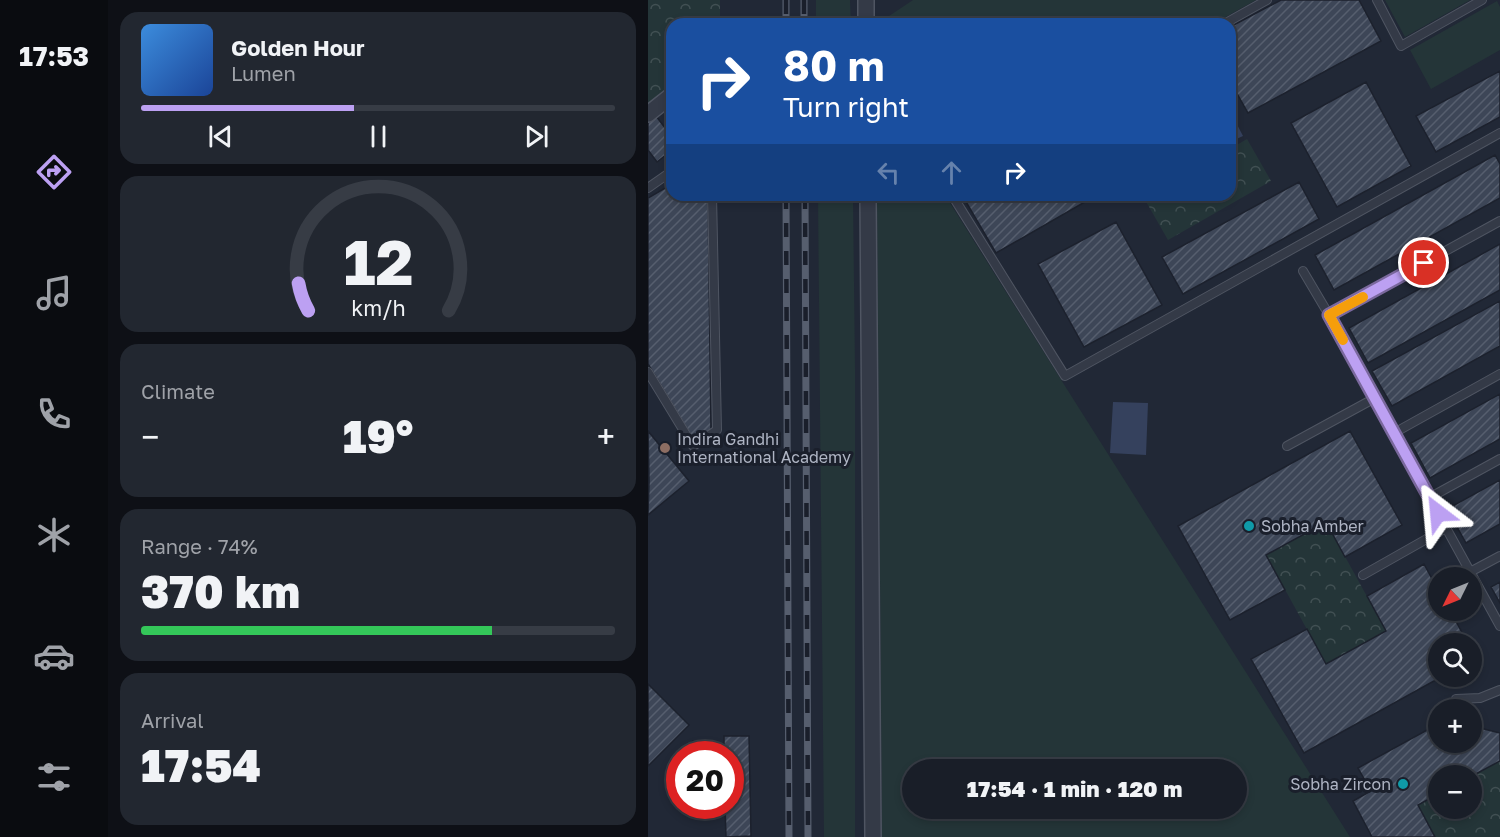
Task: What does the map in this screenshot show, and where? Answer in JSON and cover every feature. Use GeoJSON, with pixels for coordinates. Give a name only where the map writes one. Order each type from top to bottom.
{"type":"FeatureCollection","features":[{"type":"Feature","properties":{"kind":"street"},"geometry":{"type":"LineString","coordinates":[[866,0],[866,18]]}},
{"type":"Feature","properties":{"kind":"street"},"geometry":{"type":"LineString","coordinates":[[648,114],[666,100]]}},
{"type":"Feature","properties":{"kind":"street"},"geometry":{"type":"LineString","coordinates":[[868,201],[873,837]]}},
{"type":"Feature","properties":{"kind":"lane"},"geometry":{"type":"LineString","coordinates":[[1235,18],[1267,0]]}},
{"type":"Feature","properties":{"kind":"lane"},"geometry":{"type":"LineString","coordinates":[[1377,0],[1401,46],[1482,0]]}},
{"type":"Feature","properties":{"kind":"lane"},"geometry":{"type":"LineString","coordinates":[[956,201],[1065,376],[1500,133]]}},
{"type":"Feature","properties":{"kind":"lane"},"geometry":{"type":"LineString","coordinates":[[648,188],[666,175]]}},
{"type":"Feature","properties":{"kind":"lane"},"geometry":{"type":"LineString","coordinates":[[648,372],[693,447],[717,430],[712,201]]}},
{"type":"Feature","properties":{"kind":"lane"},"geometry":{"type":"LineString","coordinates":[[1329,315],[1500,221]]}},
{"type":"Feature","properties":{"kind":"lane"},"geometry":{"type":"LineString","coordinates":[[1303,271],[1467,567]]}},
{"type":"Feature","properties":{"kind":"lane"},"geometry":{"type":"LineString","coordinates":[[1394,433],[1500,374]]}},
{"type":"Feature","properties":{"kind":"lane"},"geometry":{"type":"LineString","coordinates":[[1287,446],[1375,398]]}},
{"type":"Feature","properties":{"kind":"lane"},"geometry":{"type":"LineString","coordinates":[[1429,498],[1500,459]]}},
{"type":"Feature","properties":{"kind":"lane"},"geometry":{"type":"LineString","coordinates":[[1363,575],[1446,528]]}},
{"type":"Feature","properties":{"kind":"lane"},"geometry":{"type":"LineString","coordinates":[[1479,567],[1500,556]]}},
{"type":"Feature","properties":{"kind":"lane"},"geometry":{"type":"LineString","coordinates":[[1482,594],[1500,626]]}},
{"type":"Feature","properties":{"kind":"lane"},"geometry":{"type":"LineString","coordinates":[[1456,699],[1480,698],[1499,690]]}},
{"type":"Feature","properties":{"kind":"lane"},"geometry":{"type":"LineString","coordinates":[[1499,690],[1500,700]]}},
{"type":"Feature","properties":{"kind":"green space"},"geometry":{"type":"Polygon","coordinates":[[[648,0],[720,0],[720,18],[666,18],[666,94],[648,108],[648,0]]]}},
{"type":"Feature","properties":{"kind":"green space"},"geometry":{"type":"Polygon","coordinates":[[[816,0],[850,0],[851,18],[816,18],[816,0]]]}},
{"type":"Feature","properties":{"kind":"green space"},"geometry":{"type":"Polygon","coordinates":[[[913,0],[1256,0],[1224,18],[886,18],[913,0]]]}},
{"type":"Feature","properties":{"kind":"green space"},"geometry":{"type":"Polygon","coordinates":[[[1385,0],[1470,0],[1405,37],[1385,0]]]}},
{"type":"Feature","properties":{"kind":"green space"},"geometry":{"type":"Polygon","coordinates":[[[1497,1],[1500,7],[1500,50],[1431,89],[1410,50],[1497,1]]]}},
{"type":"Feature","properties":{"kind":"green space"},"geometry":{"type":"Polygon","coordinates":[[[1247,139],[1271,181],[1168,240],[1146,201],[1236,201],[1236,145],[1247,139]]]}},
{"type":"Feature","properties":{"kind":"green space"},"geometry":{"type":"Polygon","coordinates":[[[818,201],[853,201],[855,837],[824,837],[818,201]]]}},
{"type":"Feature","properties":{"kind":"green space"},"geometry":{"type":"Polygon","coordinates":[[[877,201],[949,201],[1350,837],[882,837],[877,201]]]}},
{"type":"Feature","properties":{"kind":"green space"},"geometry":{"type":"Polygon","coordinates":[[[1326,522],[1386,631],[1326,664],[1266,555],[1326,522]]]}},
{"type":"Feature","properties":{"kind":"green space"},"geometry":{"type":"Polygon","coordinates":[[[1500,761],[1500,837],[1435,837],[1418,805],[1428,800],[1428,819],[1482,819],[1482,771],[1500,761]]]}},
{"type":"Feature","properties":{"kind":"water"},"geometry":{"type":"Polygon","coordinates":[[[1236,123],[1243,136],[1236,139],[1236,123]]]}},
{"type":"Feature","properties":{"kind":"water"},"geometry":{"type":"Polygon","coordinates":[[[1113,402],[1148,403],[1146,455],[1110,453],[1113,402]]]}},
{"type":"Feature","properties":{"kind":"building"},"geometry":{"type":"Polygon","coordinates":[[[1281,0],[1359,0],[1381,41],[1248,113],[1236,92],[1236,24],[1281,0]]]}},
{"type":"Feature","properties":{"kind":"building"},"geometry":{"type":"Polygon","coordinates":[[[1500,71],[1500,117],[1436,152],[1416,116],[1500,71]]]}},
{"type":"Feature","properties":{"kind":"building"},"geometry":{"type":"Polygon","coordinates":[[[1366,82],[1411,166],[1337,207],[1291,123],[1366,82]]]}},
{"type":"Feature","properties":{"kind":"building"},"geometry":{"type":"Polygon","coordinates":[[[656,116],[666,129],[666,155],[657,162],[648,150],[648,122],[656,116]]]}},
{"type":"Feature","properties":{"kind":"building"},"geometry":{"type":"Polygon","coordinates":[[[1495,155],[1500,164],[1500,198],[1334,290],[1315,255],[1495,155]]]}},
{"type":"Feature","properties":{"kind":"building"},"geometry":{"type":"Polygon","coordinates":[[[1299,182],[1319,219],[1183,294],[1162,257],[1299,182]]]}},
{"type":"Feature","properties":{"kind":"building"},"geometry":{"type":"Polygon","coordinates":[[[666,188],[666,201],[708,201],[711,430],[695,442],[648,364],[648,198],[666,188]]]}},
{"type":"Feature","properties":{"kind":"building"},"geometry":{"type":"Polygon","coordinates":[[[966,201],[1087,201],[996,253],[966,201]]]}},
{"type":"Feature","properties":{"kind":"building"},"geometry":{"type":"Polygon","coordinates":[[[1116,222],[1162,305],[1084,347],[1038,264],[1116,222]]]}},
{"type":"Feature","properties":{"kind":"building"},"geometry":{"type":"Polygon","coordinates":[[[1500,244],[1500,290],[1368,363],[1349,328],[1500,244]]]}},
{"type":"Feature","properties":{"kind":"building"},"geometry":{"type":"Polygon","coordinates":[[[1500,301],[1500,346],[1392,406],[1372,371],[1500,301]]]}},
{"type":"Feature","properties":{"kind":"building"},"geometry":{"type":"Polygon","coordinates":[[[1500,394],[1500,439],[1430,478],[1411,443],[1500,394]]]}},
{"type":"Feature","properties":{"kind":"building"},"geometry":{"type":"Polygon","coordinates":[[[648,431],[689,481],[648,515],[649,482],[648,431]]]}},
{"type":"Feature","properties":{"kind":"building","name":"Sobha Amber"},"geometry":{"type":"Polygon","coordinates":[[[1350,431],[1402,525],[1345,557],[1326,522],[1266,555],[1285,590],[1230,620],[1178,526],[1350,431]]]}},
{"type":"Feature","properties":{"kind":"building"},"geometry":{"type":"Polygon","coordinates":[[[1500,480],[1500,524],[1466,543],[1447,509],[1500,480]]]}},
{"type":"Feature","properties":{"kind":"building"},"geometry":{"type":"Polygon","coordinates":[[[1424,564],[1428,571],[1428,621],[1456,621],[1462,633],[1428,633],[1428,684],[1304,753],[1251,659],[1307,629],[1326,664],[1386,631],[1367,596],[1424,564]]]}},
{"type":"Feature","properties":{"kind":"building"},"geometry":{"type":"Polygon","coordinates":[[[1500,582],[1500,603],[1491,587],[1500,582]]]}},
{"type":"Feature","properties":{"kind":"building"},"geometry":{"type":"Polygon","coordinates":[[[648,684],[689,725],[673,741],[666,741],[666,748],[648,766],[648,684]]]}},
{"type":"Feature","properties":{"kind":"building","name":"Sobha Zircon"},"geometry":{"type":"Polygon","coordinates":[[[1482,728],[1500,733],[1500,761],[1482,771],[1482,765],[1428,765],[1428,800],[1418,805],[1435,837],[1372,837],[1353,801],[1371,791],[1358,768],[1428,730],[1428,753],[1482,753],[1482,728]]]}},
{"type":"Feature","properties":{"kind":"building"},"geometry":{"type":"Polygon","coordinates":[[[724,736],[749,736],[751,836],[726,837],[725,819],[744,819],[744,741],[724,741],[724,736]]]}},
{"type":"Feature","properties":{"kind":"railway"},"geometry":{"type":"LineString","coordinates":[[786,0],[786,18]]}},
{"type":"Feature","properties":{"kind":"railway"},"geometry":{"type":"LineString","coordinates":[[804,0],[804,18]]}},
{"type":"Feature","properties":{"kind":"railway"},"geometry":{"type":"LineString","coordinates":[[786,201],[789,837]]}},
{"type":"Feature","properties":{"kind":"railway"},"geometry":{"type":"LineString","coordinates":[[805,201],[808,837]]}},
{"type":"Feature","properties":{"kind":"slow traffic"},"geometry":{"type":"LineString","coordinates":[[1343,340],[1329,315],[1363,297]]}},
{"type":"Feature","properties":{"kind":"place","name":"Indira Gandhi International Academy"},"geometry":{"type":"Point","coordinates":[665,448]}},
{"type":"Feature","properties":{"kind":"place","name":"Sobha Amber"},"geometry":{"type":"Point","coordinates":[1249,526]}},
{"type":"Feature","properties":{"kind":"place","name":"Sobha Zircon"},"geometry":{"type":"Point","coordinates":[1403,784]}},
{"type":"Feature","properties":{"kind":"route"},"geometry":{"type":"LineString","coordinates":[[1424,263],[1329,315],[1438,513]]}}]}
